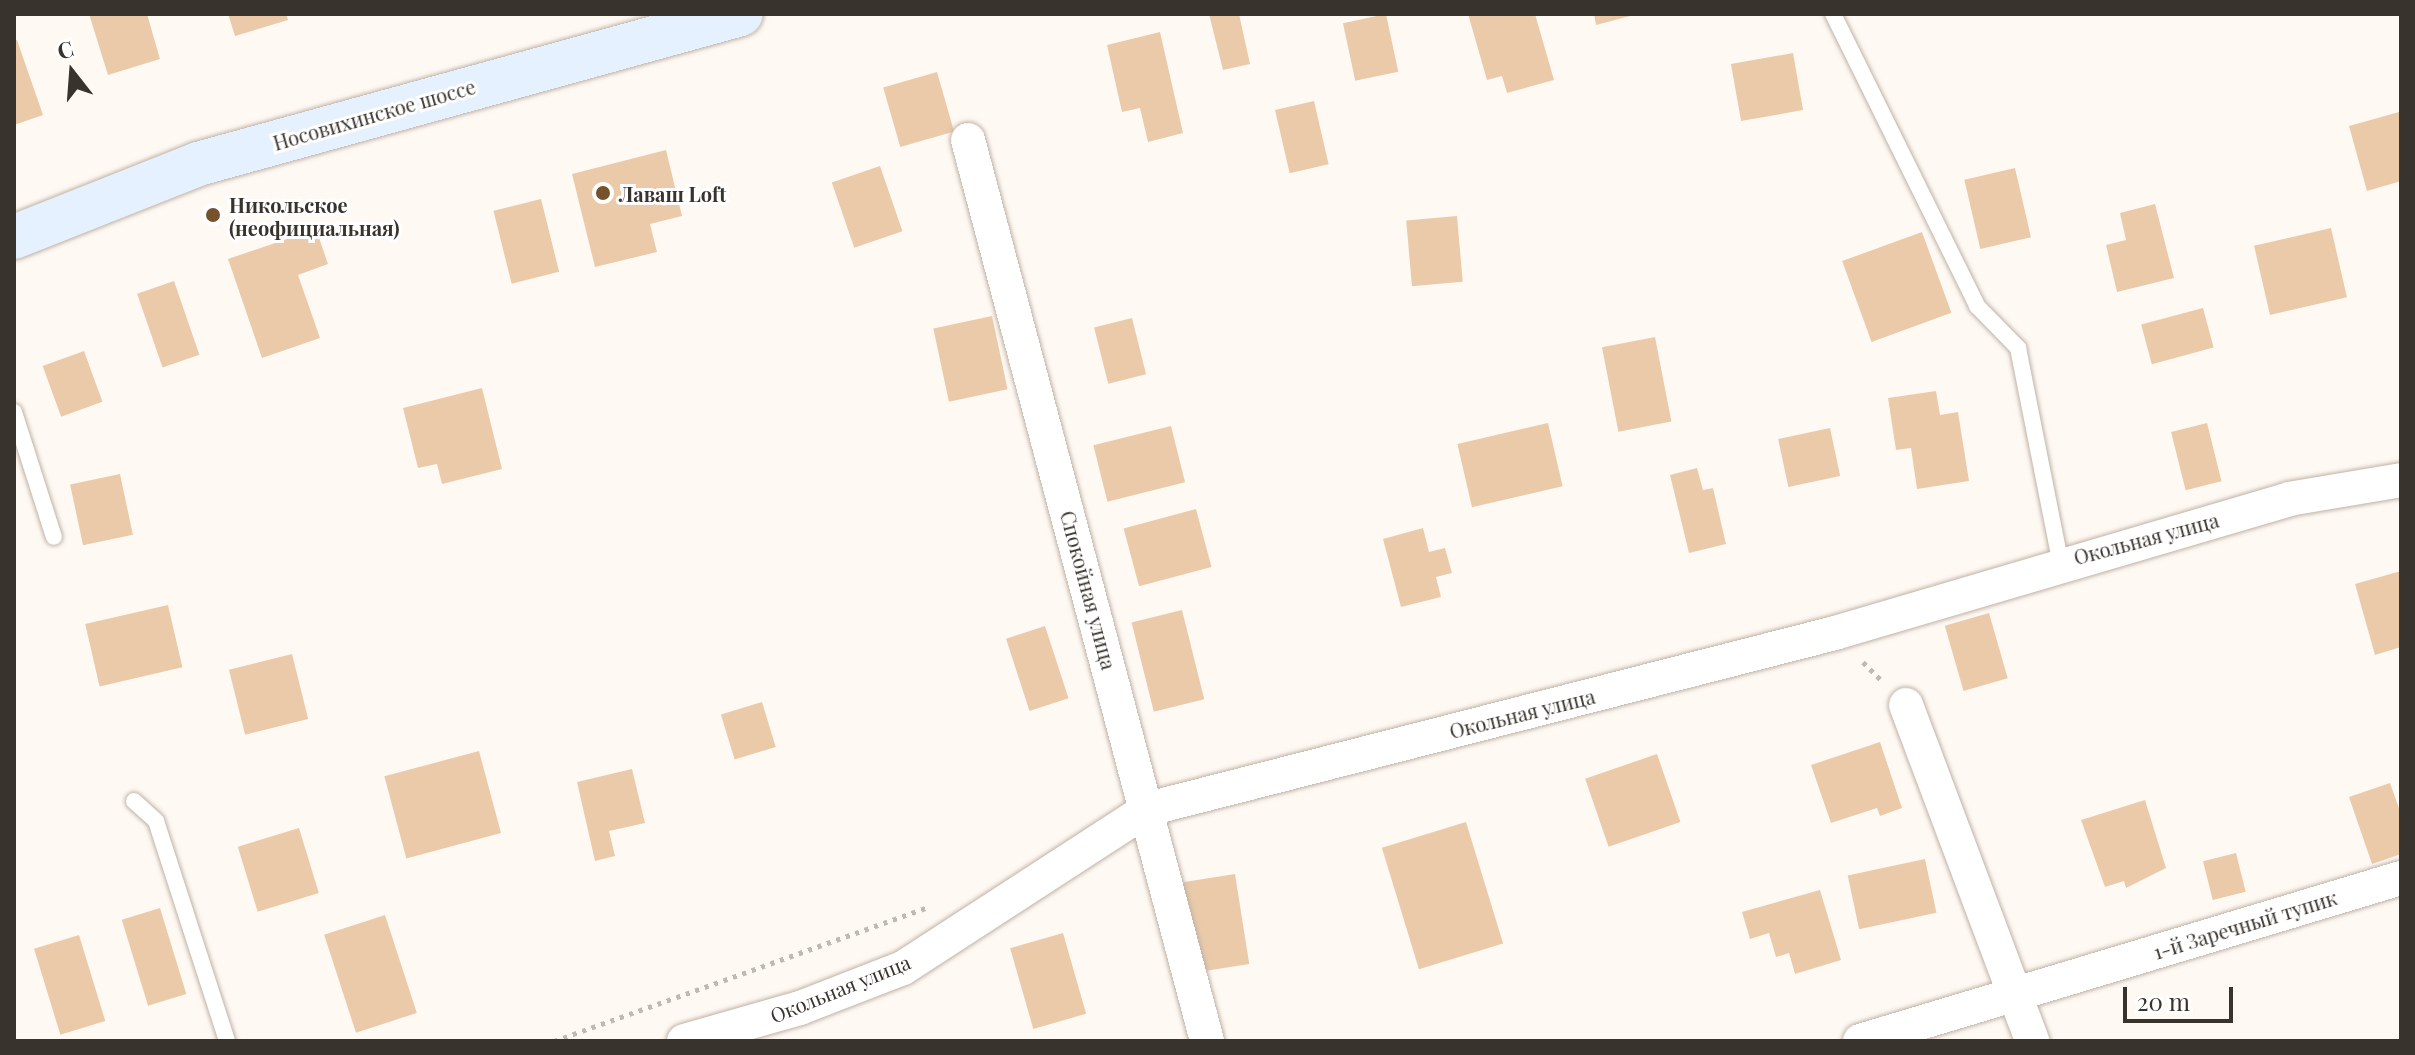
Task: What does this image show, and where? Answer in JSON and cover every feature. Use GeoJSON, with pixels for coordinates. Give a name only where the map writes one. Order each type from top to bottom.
{"type":"FeatureCollection","features":[{"type":"Feature","properties":{"kind":"main road","name":"Носовихинское шоссе"},"geometry":{"type":"LineString","coordinates":[[14,237],[198,164],[741,14]]}},
{"type":"Feature","properties":{"kind":"street","name":"Спокойная улица"},"geometry":{"type":"LineString","coordinates":[[968,140],[1148,809],[1207,1041]]}},
{"type":"Feature","properties":{"kind":"street","name":"Окольная улица"},"geometry":{"type":"LineString","coordinates":[[684,1041],[800,1008],[903,968],[1148,809],[1835,633],[2060,561],[2289,499],[2401,480]]}},
{"type":"Feature","properties":{"kind":"street"},"geometry":{"type":"LineString","coordinates":[[1906,705],[2032,1041]]}},
{"type":"Feature","properties":{"kind":"street","name":"1-й Заречный тупик"},"geometry":{"type":"LineString","coordinates":[[1860,1041],[2401,878]]}},
{"type":"Feature","properties":{"kind":"lane"},"geometry":{"type":"LineString","coordinates":[[1833,14],[1977,306],[2018,348],[2060,561]]}},
{"type":"Feature","properties":{"kind":"lane"},"geometry":{"type":"LineString","coordinates":[[14,412],[54,537]]}},
{"type":"Feature","properties":{"kind":"lane"},"geometry":{"type":"LineString","coordinates":[[134,801],[156,821],[227,1041]]}},
{"type":"Feature","properties":{"kind":"path"},"geometry":{"type":"LineString","coordinates":[[1835,633],[1906,705]]}},
{"type":"Feature","properties":{"kind":"path"},"geometry":{"type":"LineString","coordinates":[[554,1041],[938,904]]}},
{"type":"Feature","properties":{"kind":"building"},"geometry":{"type":"Polygon","coordinates":[[[89,14],[147,14],[160,59],[108,75],[89,14]]]}},
{"type":"Feature","properties":{"kind":"building"},"geometry":{"type":"Polygon","coordinates":[[[228,14],[286,14],[288,20],[235,36],[228,14]]]}},
{"type":"Feature","properties":{"kind":"building"},"geometry":{"type":"Polygon","coordinates":[[[1209,14],[1239,14],[1250,64],[1223,70],[1209,14]]]}},
{"type":"Feature","properties":{"kind":"building"},"geometry":{"type":"Polygon","coordinates":[[[1386,14],[1398,72],[1355,81],[1343,23],[1386,14]]]}},
{"type":"Feature","properties":{"kind":"building"},"geometry":{"type":"Polygon","coordinates":[[[1468,14],[1535,14],[1554,80],[1507,93],[1502,76],[1487,80],[1468,14]]]}},
{"type":"Feature","properties":{"kind":"building"},"geometry":{"type":"Polygon","coordinates":[[[1594,14],[1634,14],[1634,15],[1596,25],[1594,14]]]}},
{"type":"Feature","properties":{"kind":"building"},"geometry":{"type":"Polygon","coordinates":[[[1160,32],[1183,133],[1148,142],[1140,108],[1122,112],[1107,45],[1160,32]]]}},
{"type":"Feature","properties":{"kind":"building"},"geometry":{"type":"Polygon","coordinates":[[[17,40],[43,115],[14,125],[14,41],[17,40]]]}},
{"type":"Feature","properties":{"kind":"building"},"geometry":{"type":"Polygon","coordinates":[[[1793,53],[1803,110],[1741,121],[1731,64],[1793,53]]]}},
{"type":"Feature","properties":{"kind":"building"},"geometry":{"type":"Polygon","coordinates":[[[937,72],[954,132],[900,147],[883,87],[937,72]]]}},
{"type":"Feature","properties":{"kind":"building"},"geometry":{"type":"Polygon","coordinates":[[[1314,101],[1329,164],[1290,173],[1275,110],[1314,101]]]}},
{"type":"Feature","properties":{"kind":"building"},"geometry":{"type":"Polygon","coordinates":[[[2399,112],[2401,181],[2367,191],[2349,126],[2399,112]]]}},
{"type":"Feature","properties":{"kind":"building"},"geometry":{"type":"Polygon","coordinates":[[[666,150],[682,216],[650,224],[657,252],[595,267],[572,174],[666,150]]]}},
{"type":"Feature","properties":{"kind":"building"},"geometry":{"type":"Polygon","coordinates":[[[880,166],[902,231],[854,248],[832,183],[880,166]]]}},
{"type":"Feature","properties":{"kind":"building"},"geometry":{"type":"Polygon","coordinates":[[[2015,168],[2031,237],[1980,249],[1964,180],[2015,168]]]}},
{"type":"Feature","properties":{"kind":"building"},"geometry":{"type":"Polygon","coordinates":[[[541,199],[559,272],[512,284],[493,211],[541,199]]]}},
{"type":"Feature","properties":{"kind":"building"},"geometry":{"type":"Polygon","coordinates":[[[2155,204],[2174,278],[2117,292],[2106,245],[2126,240],[2120,213],[2155,204]]]}},
{"type":"Feature","properties":{"kind":"building"},"geometry":{"type":"Polygon","coordinates":[[[1457,216],[1463,282],[1412,286],[1406,220],[1457,216]]]}},
{"type":"Feature","properties":{"kind":"building"},"geometry":{"type":"Polygon","coordinates":[[[2331,228],[2347,297],[2270,315],[2254,246],[2331,228]]]}},
{"type":"Feature","properties":{"kind":"building"},"geometry":{"type":"Polygon","coordinates":[[[316,229],[328,264],[298,275],[320,338],[262,358],[228,259],[316,229]]]}},
{"type":"Feature","properties":{"kind":"building"},"geometry":{"type":"Polygon","coordinates":[[[1922,232],[1951,313],[1872,342],[1842,261],[1922,232]]]}},
{"type":"Feature","properties":{"kind":"building"},"geometry":{"type":"Polygon","coordinates":[[[174,281],[199,355],[163,367],[137,294],[174,281]]]}},
{"type":"Feature","properties":{"kind":"building"},"geometry":{"type":"Polygon","coordinates":[[[2203,308],[2214,348],[2152,364],[2141,325],[2203,308]]]}},
{"type":"Feature","properties":{"kind":"building"},"geometry":{"type":"Polygon","coordinates":[[[992,316],[1008,389],[949,402],[933,328],[992,316]]]}},
{"type":"Feature","properties":{"kind":"building"},"geometry":{"type":"Polygon","coordinates":[[[1132,318],[1146,374],[1108,384],[1094,327],[1132,318]]]}},
{"type":"Feature","properties":{"kind":"building"},"geometry":{"type":"Polygon","coordinates":[[[1655,337],[1671,421],[1618,432],[1602,347],[1655,337]]]}},
{"type":"Feature","properties":{"kind":"building"},"geometry":{"type":"Polygon","coordinates":[[[84,351],[102,402],[61,417],[43,366],[84,351]]]}},
{"type":"Feature","properties":{"kind":"building"},"geometry":{"type":"Polygon","coordinates":[[[482,388],[502,469],[442,484],[437,464],[418,468],[403,408],[482,388]]]}},
{"type":"Feature","properties":{"kind":"building"},"geometry":{"type":"Polygon","coordinates":[[[1936,391],[1940,415],[1958,412],[1969,481],[1917,489],[1911,448],[1896,450],[1888,398],[1936,391]]]}},
{"type":"Feature","properties":{"kind":"building"},"geometry":{"type":"Polygon","coordinates":[[[1548,423],[1563,486],[1472,507],[1457,444],[1548,423]]]}},
{"type":"Feature","properties":{"kind":"building"},"geometry":{"type":"Polygon","coordinates":[[[2207,423],[2222,481],[2186,490],[2171,432],[2207,423]]]}},
{"type":"Feature","properties":{"kind":"building"},"geometry":{"type":"Polygon","coordinates":[[[1171,426],[1185,482],[1107,502],[1093,445],[1171,426]]]}},
{"type":"Feature","properties":{"kind":"building"},"geometry":{"type":"Polygon","coordinates":[[[1830,428],[1840,476],[1788,487],[1778,439],[1830,428]]]}},
{"type":"Feature","properties":{"kind":"building"},"geometry":{"type":"Polygon","coordinates":[[[1697,468],[1703,490],[1713,488],[1726,544],[1689,553],[1670,475],[1697,468]]]}},
{"type":"Feature","properties":{"kind":"building"},"geometry":{"type":"Polygon","coordinates":[[[120,474],[133,535],[83,545],[70,485],[120,474]]]}},
{"type":"Feature","properties":{"kind":"building"},"geometry":{"type":"Polygon","coordinates":[[[1196,509],[1212,567],[1139,586],[1124,528],[1196,509]]]}},
{"type":"Feature","properties":{"kind":"building"},"geometry":{"type":"Polygon","coordinates":[[[1423,528],[1429,552],[1445,548],[1452,573],[1436,577],[1441,597],[1401,607],[1383,539],[1423,528]]]}},
{"type":"Feature","properties":{"kind":"building"},"geometry":{"type":"Polygon","coordinates":[[[2401,571],[2401,647],[2375,655],[2355,584],[2401,571]]]}},
{"type":"Feature","properties":{"kind":"building"},"geometry":{"type":"Polygon","coordinates":[[[168,605],[182,667],[100,686],[85,624],[168,605]]]}},
{"type":"Feature","properties":{"kind":"building"},"geometry":{"type":"Polygon","coordinates":[[[1182,610],[1204,699],[1154,712],[1132,623],[1182,610]]]}},
{"type":"Feature","properties":{"kind":"building"},"geometry":{"type":"Polygon","coordinates":[[[1989,613],[2008,678],[1964,691],[1945,626],[1989,613]]]}},
{"type":"Feature","properties":{"kind":"building"},"geometry":{"type":"Polygon","coordinates":[[[1045,626],[1068,698],[1029,711],[1006,639],[1045,626]]]}},
{"type":"Feature","properties":{"kind":"building"},"geometry":{"type":"Polygon","coordinates":[[[292,654],[308,719],[245,735],[229,670],[292,654]]]}},
{"type":"Feature","properties":{"kind":"building"},"geometry":{"type":"Polygon","coordinates":[[[762,702],[776,747],[735,760],[721,715],[762,702]]]}},
{"type":"Feature","properties":{"kind":"building"},"geometry":{"type":"Polygon","coordinates":[[[1880,742],[1902,808],[1880,816],[1877,808],[1831,823],[1811,765],[1880,742]]]}},
{"type":"Feature","properties":{"kind":"building"},"geometry":{"type":"Polygon","coordinates":[[[479,751],[501,833],[406,858],[384,776],[479,751]]]}},
{"type":"Feature","properties":{"kind":"building"},"geometry":{"type":"Polygon","coordinates":[[[1657,754],[1680,822],[1609,847],[1585,779],[1657,754]]]}},
{"type":"Feature","properties":{"kind":"building"},"geometry":{"type":"Polygon","coordinates":[[[632,769],[645,823],[609,831],[615,856],[595,861],[577,782],[632,769]]]}},
{"type":"Feature","properties":{"kind":"building"},"geometry":{"type":"Polygon","coordinates":[[[2390,783],[2401,814],[2401,854],[2372,864],[2349,797],[2390,783]]]}},
{"type":"Feature","properties":{"kind":"building"},"geometry":{"type":"Polygon","coordinates":[[[2145,800],[2166,868],[2126,888],[2124,881],[2105,887],[2081,820],[2145,800]]]}},
{"type":"Feature","properties":{"kind":"building"},"geometry":{"type":"Polygon","coordinates":[[[1466,822],[1503,943],[1419,969],[1382,848],[1466,822]]]}},
{"type":"Feature","properties":{"kind":"building"},"geometry":{"type":"Polygon","coordinates":[[[299,828],[319,893],[258,912],[238,847],[299,828]]]}},
{"type":"Feature","properties":{"kind":"building"},"geometry":{"type":"Polygon","coordinates":[[[2236,853],[2246,892],[2213,900],[2203,861],[2236,853]]]}},
{"type":"Feature","properties":{"kind":"building"},"geometry":{"type":"Polygon","coordinates":[[[1925,859],[1936,913],[1859,929],[1848,875],[1925,859]]]}},
{"type":"Feature","properties":{"kind":"building"},"geometry":{"type":"Polygon","coordinates":[[[1235,874],[1249,964],[1194,973],[1180,883],[1235,874]]]}},
{"type":"Feature","properties":{"kind":"building"},"geometry":{"type":"Polygon","coordinates":[[[1820,890],[1841,960],[1795,974],[1789,953],[1776,957],[1769,933],[1750,939],[1742,912],[1820,890]]]}},
{"type":"Feature","properties":{"kind":"building"},"geometry":{"type":"Polygon","coordinates":[[[160,908],[186,994],[148,1006],[122,920],[160,908]]]}},
{"type":"Feature","properties":{"kind":"building"},"geometry":{"type":"Polygon","coordinates":[[[385,915],[417,1013],[356,1033],[324,935],[385,915]]]}},
{"type":"Feature","properties":{"kind":"building"},"geometry":{"type":"Polygon","coordinates":[[[1063,933],[1086,1014],[1033,1029],[1010,948],[1063,933]]]}},
{"type":"Feature","properties":{"kind":"building"},"geometry":{"type":"Polygon","coordinates":[[[79,935],[105,1021],[60,1035],[34,949],[79,935]]]}},
{"type":"Feature","properties":{"kind":"place","name":"Лаваш Loft"},"geometry":{"type":"Point","coordinates":[603,193]}},
{"type":"Feature","properties":{"kind":"place","name":"Никольское (неофициальная)"},"geometry":{"type":"Point","coordinates":[213,215]}}]}
